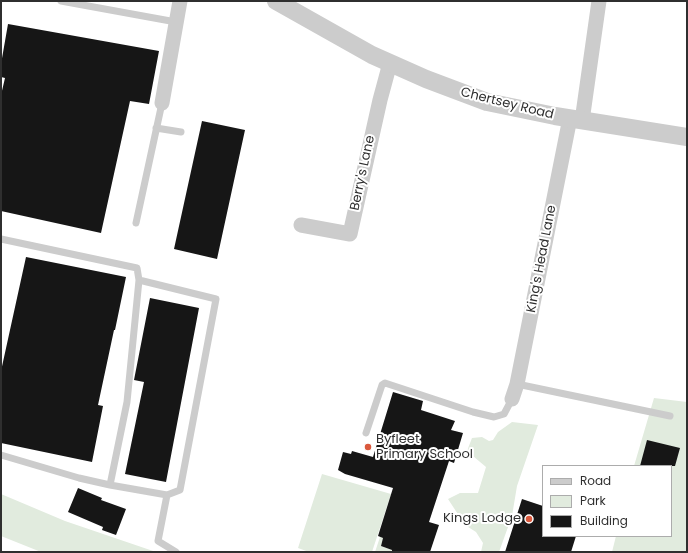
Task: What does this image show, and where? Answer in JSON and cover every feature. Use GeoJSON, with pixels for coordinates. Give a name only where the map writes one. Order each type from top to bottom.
{"type":"FeatureCollection","features":[{"type":"Feature","properties":{"kind":"street"},"geometry":{"type":"LineString","coordinates":[[162,103],[180,1]]}},
{"type":"Feature","properties":{"kind":"street","name":"Chertsey Road"},"geometry":{"type":"LineString","coordinates":[[276,1],[372,55],[438,84],[487,102],[576,120],[687,137]]}},
{"type":"Feature","properties":{"kind":"street","name":"King's Head Lane"},"geometry":{"type":"LineString","coordinates":[[512,399],[517,384],[576,120],[599,1]]}},
{"type":"Feature","properties":{"kind":"street","name":"Berry's Lane"},"geometry":{"type":"LineString","coordinates":[[301,225],[350,234],[380,100],[390,63]]}},
{"type":"Feature","properties":{"kind":"lane"},"geometry":{"type":"LineString","coordinates":[[61,1],[176,22]]}},
{"type":"Feature","properties":{"kind":"lane"},"geometry":{"type":"LineString","coordinates":[[136,223],[162,103]]}},
{"type":"Feature","properties":{"kind":"lane"},"geometry":{"type":"LineString","coordinates":[[156,128],[182,132]]}},
{"type":"Feature","properties":{"kind":"lane"},"geometry":{"type":"LineString","coordinates":[[1,239],[137,268],[139,280],[127,402],[110,485]]}},
{"type":"Feature","properties":{"kind":"lane"},"geometry":{"type":"LineString","coordinates":[[1,455],[79,478],[110,485],[167,495],[180,490],[216,299],[139,280]]}},
{"type":"Feature","properties":{"kind":"lane"},"geometry":{"type":"LineString","coordinates":[[366,433],[382,385],[385,383],[473,412],[494,417],[504,414],[512,399]]}},
{"type":"Feature","properties":{"kind":"lane"},"geometry":{"type":"LineString","coordinates":[[517,384],[670,416]]}},
{"type":"Feature","properties":{"kind":"lane"},"geometry":{"type":"LineString","coordinates":[[167,495],[158,541],[176,552]]}},
{"type":"Feature","properties":{"kind":"green space"},"geometry":{"type":"Polygon","coordinates":[[[654,398],[687,402],[687,552],[612,552],[616,537],[672,537],[672,465],[634,465],[654,398]]]}},
{"type":"Feature","properties":{"kind":"green space"},"geometry":{"type":"Polygon","coordinates":[[[512,422],[538,425],[517,486],[512,516],[499,552],[481,552],[483,543],[476,532],[465,525],[448,499],[460,493],[478,493],[486,467],[467,451],[472,438],[482,437],[489,441],[493,440],[498,432],[512,422]]]}},
{"type":"Feature","properties":{"kind":"green space"},"geometry":{"type":"Polygon","coordinates":[[[322,474],[391,494],[372,552],[309,552],[298,548],[322,474]]]}},
{"type":"Feature","properties":{"kind":"green space"},"geometry":{"type":"Polygon","coordinates":[[[1,494],[65,521],[156,552],[41,552],[1,536],[1,494]]]}},
{"type":"Feature","properties":{"kind":"green space"},"geometry":{"type":"Polygon","coordinates":[[[380,537],[383,538],[381,546],[392,550],[392,552],[375,552],[380,537]]]}},
{"type":"Feature","properties":{"kind":"building"},"geometry":{"type":"Polygon","coordinates":[[[8,24],[159,51],[149,104],[130,101],[101,233],[1,211],[1,95],[5,78],[1,77],[1,64],[8,24]]]}},
{"type":"Feature","properties":{"kind":"building"},"geometry":{"type":"Polygon","coordinates":[[[202,121],[245,130],[217,259],[174,249],[202,121]]]}},
{"type":"Feature","properties":{"kind":"building"},"geometry":{"type":"Polygon","coordinates":[[[26,257],[126,277],[98,405],[103,406],[92,462],[1,443],[1,371],[26,257]]]}},
{"type":"Feature","properties":{"kind":"building"},"geometry":{"type":"Polygon","coordinates":[[[150,298],[199,308],[166,482],[125,474],[144,382],[134,380],[150,298]]]}},
{"type":"Feature","properties":{"kind":"building"},"geometry":{"type":"Polygon","coordinates":[[[393,392],[423,401],[421,410],[455,421],[451,430],[463,433],[454,463],[449,461],[429,522],[439,525],[430,552],[392,552],[392,550],[381,546],[383,538],[378,536],[393,488],[345,474],[338,470],[343,452],[351,454],[352,451],[373,457],[393,392]]]}},
{"type":"Feature","properties":{"kind":"building"},"geometry":{"type":"Polygon","coordinates":[[[647,440],[680,448],[675,466],[640,465],[647,440]]]}},
{"type":"Feature","properties":{"kind":"building"},"geometry":{"type":"Polygon","coordinates":[[[78,488],[102,498],[101,500],[126,509],[116,535],[102,530],[103,527],[68,512],[78,488]]]}},
{"type":"Feature","properties":{"kind":"building","name":"Kings Lodge"},"geometry":{"type":"Polygon","coordinates":[[[522,499],[542,506],[542,537],[576,537],[571,552],[505,552],[522,499]]]}},
{"type":"Feature","properties":{"kind":"place","name":"Byfleet Primary School"},"geometry":{"type":"Point","coordinates":[368,447]}},
{"type":"Feature","properties":{"kind":"place","name":"Kings Lodge"},"geometry":{"type":"Point","coordinates":[529,519]}}]}
